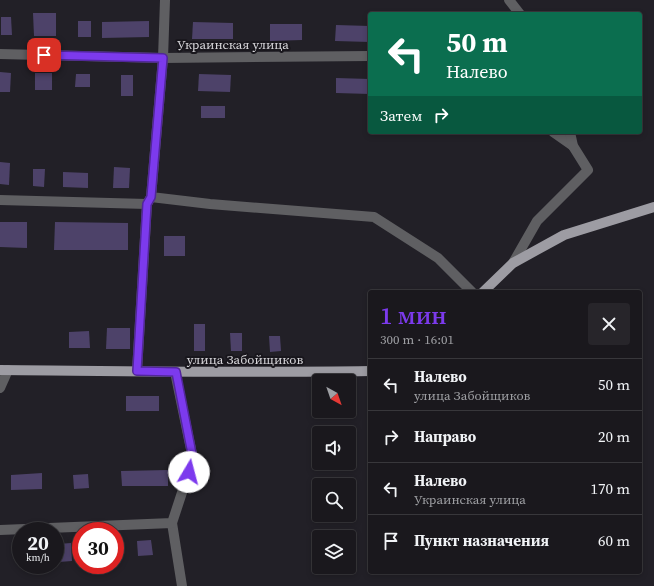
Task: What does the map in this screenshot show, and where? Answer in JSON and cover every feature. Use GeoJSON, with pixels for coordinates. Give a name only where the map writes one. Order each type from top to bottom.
{"type":"FeatureCollection","features":[{"type":"Feature","properties":{"kind":"main road"},"geometry":{"type":"LineString","coordinates":[[485,290],[513,263],[564,235],[654,208]]}},
{"type":"Feature","properties":{"kind":"main road","name":"улица Забойщиков"},"geometry":{"type":"LineString","coordinates":[[4,370],[176,372],[368,371]]}},
{"type":"Feature","properties":{"kind":"street"},"geometry":{"type":"LineString","coordinates":[[137,371],[149,200],[163,58],[165,0]]}},
{"type":"Feature","properties":{"kind":"street"},"geometry":{"type":"LineString","coordinates":[[509,0],[518,12]]}},
{"type":"Feature","properties":{"kind":"street","name":"Украинская улица"},"geometry":{"type":"LineString","coordinates":[[0,54],[163,58],[368,56]]}},
{"type":"Feature","properties":{"kind":"street"},"geometry":{"type":"LineString","coordinates":[[556,134],[573,146]]}},
{"type":"Feature","properties":{"kind":"street"},"geometry":{"type":"LineString","coordinates":[[513,263],[537,222],[588,170],[573,146],[570,134]]}},
{"type":"Feature","properties":{"kind":"street"},"geometry":{"type":"LineString","coordinates":[[0,200],[149,200],[374,217],[438,258],[470,290]]}},
{"type":"Feature","properties":{"kind":"street"},"geometry":{"type":"LineString","coordinates":[[0,388],[4,370]]}},
{"type":"Feature","properties":{"kind":"street"},"geometry":{"type":"LineString","coordinates":[[176,372],[193,459],[172,523],[182,586]]}},
{"type":"Feature","properties":{"kind":"street"},"geometry":{"type":"LineString","coordinates":[[0,530],[172,523]]}},
{"type":"Feature","properties":{"kind":"building"},"geometry":{"type":"Polygon","coordinates":[[[33,13],[56,13],[56,36],[34,36],[33,13]]]}},
{"type":"Feature","properties":{"kind":"building"},"geometry":{"type":"Polygon","coordinates":[[[1,17],[11,17],[12,35],[1,35],[1,17]]]}},
{"type":"Feature","properties":{"kind":"building"},"geometry":{"type":"Polygon","coordinates":[[[78,21],[91,21],[91,37],[78,37],[78,21]]]}},
{"type":"Feature","properties":{"kind":"building"},"geometry":{"type":"Polygon","coordinates":[[[149,21],[149,37],[102,38],[102,22],[149,21]]]}},
{"type":"Feature","properties":{"kind":"building"},"geometry":{"type":"Polygon","coordinates":[[[193,22],[233,23],[233,39],[192,39],[193,22]]]}},
{"type":"Feature","properties":{"kind":"building"},"geometry":{"type":"Polygon","coordinates":[[[270,24],[302,24],[302,40],[270,41],[270,24]]]}},
{"type":"Feature","properties":{"kind":"building"},"geometry":{"type":"Polygon","coordinates":[[[336,25],[368,26],[368,42],[335,41],[336,25]]]}},
{"type":"Feature","properties":{"kind":"building"},"geometry":{"type":"Polygon","coordinates":[[[0,72],[11,73],[10,92],[0,92],[0,72]]]}},
{"type":"Feature","properties":{"kind":"building"},"geometry":{"type":"Polygon","coordinates":[[[35,73],[52,73],[52,90],[35,90],[35,73]]]}},
{"type":"Feature","properties":{"kind":"building"},"geometry":{"type":"Polygon","coordinates":[[[76,74],[90,74],[90,87],[75,87],[76,74]]]}},
{"type":"Feature","properties":{"kind":"building"},"geometry":{"type":"Polygon","coordinates":[[[199,74],[231,75],[230,92],[198,91],[199,74]]]}},
{"type":"Feature","properties":{"kind":"building"},"geometry":{"type":"Polygon","coordinates":[[[121,75],[133,75],[133,96],[121,96],[121,75]]]}},
{"type":"Feature","properties":{"kind":"building"},"geometry":{"type":"Polygon","coordinates":[[[336,78],[368,79],[368,94],[336,93],[336,78]]]}},
{"type":"Feature","properties":{"kind":"building"},"geometry":{"type":"Polygon","coordinates":[[[201,106],[225,106],[225,118],[201,118],[201,106]]]}},
{"type":"Feature","properties":{"kind":"building"},"geometry":{"type":"Polygon","coordinates":[[[0,162],[10,163],[9,185],[0,184],[0,162]]]}},
{"type":"Feature","properties":{"kind":"building"},"geometry":{"type":"Polygon","coordinates":[[[114,167],[130,168],[129,188],[113,188],[114,167]]]}},
{"type":"Feature","properties":{"kind":"building"},"geometry":{"type":"Polygon","coordinates":[[[33,169],[45,169],[44,187],[33,186],[33,169]]]}},
{"type":"Feature","properties":{"kind":"building"},"geometry":{"type":"Polygon","coordinates":[[[63,172],[88,173],[88,188],[63,187],[63,172]]]}},
{"type":"Feature","properties":{"kind":"building"},"geometry":{"type":"Polygon","coordinates":[[[0,222],[27,222],[27,248],[0,247],[0,222]]]}},
{"type":"Feature","properties":{"kind":"building"},"geometry":{"type":"Polygon","coordinates":[[[55,222],[128,223],[128,250],[54,250],[55,222]]]}},
{"type":"Feature","properties":{"kind":"building"},"geometry":{"type":"Polygon","coordinates":[[[164,236],[185,236],[185,256],[164,256],[164,236]]]}},
{"type":"Feature","properties":{"kind":"building"},"geometry":{"type":"Polygon","coordinates":[[[194,324],[205,324],[205,351],[194,351],[194,324]]]}},
{"type":"Feature","properties":{"kind":"building"},"geometry":{"type":"Polygon","coordinates":[[[107,328],[130,328],[130,349],[106,349],[107,328]]]}},
{"type":"Feature","properties":{"kind":"building"},"geometry":{"type":"Polygon","coordinates":[[[89,331],[90,348],[69,348],[69,332],[89,331]]]}},
{"type":"Feature","properties":{"kind":"building"},"geometry":{"type":"Polygon","coordinates":[[[230,333],[242,333],[242,351],[231,351],[230,333]]]}},
{"type":"Feature","properties":{"kind":"building"},"geometry":{"type":"Polygon","coordinates":[[[269,336],[280,336],[281,351],[270,352],[269,336]]]}},
{"type":"Feature","properties":{"kind":"building"},"geometry":{"type":"Polygon","coordinates":[[[126,396],[159,396],[159,411],[126,411],[126,396]]]}},
{"type":"Feature","properties":{"kind":"building"},"geometry":{"type":"Polygon","coordinates":[[[168,470],[168,486],[122,486],[121,471],[168,470]]]}},
{"type":"Feature","properties":{"kind":"building"},"geometry":{"type":"Polygon","coordinates":[[[42,473],[42,489],[11,490],[11,475],[42,473]]]}},
{"type":"Feature","properties":{"kind":"building"},"geometry":{"type":"Polygon","coordinates":[[[88,474],[89,488],[74,489],[73,475],[88,474]]]}},
{"type":"Feature","properties":{"kind":"building"},"geometry":{"type":"Polygon","coordinates":[[[151,540],[153,555],[138,556],[137,541],[151,540]]]}},
{"type":"Feature","properties":{"kind":"building"},"geometry":{"type":"Polygon","coordinates":[[[71,543],[72,561],[64,562],[64,544],[71,543]]]}},
{"type":"Feature","properties":{"kind":"route"},"geometry":{"type":"LineString","coordinates":[[44,55],[163,58],[151,197],[147,204],[137,371],[176,372],[193,459],[189,472]]}}]}
